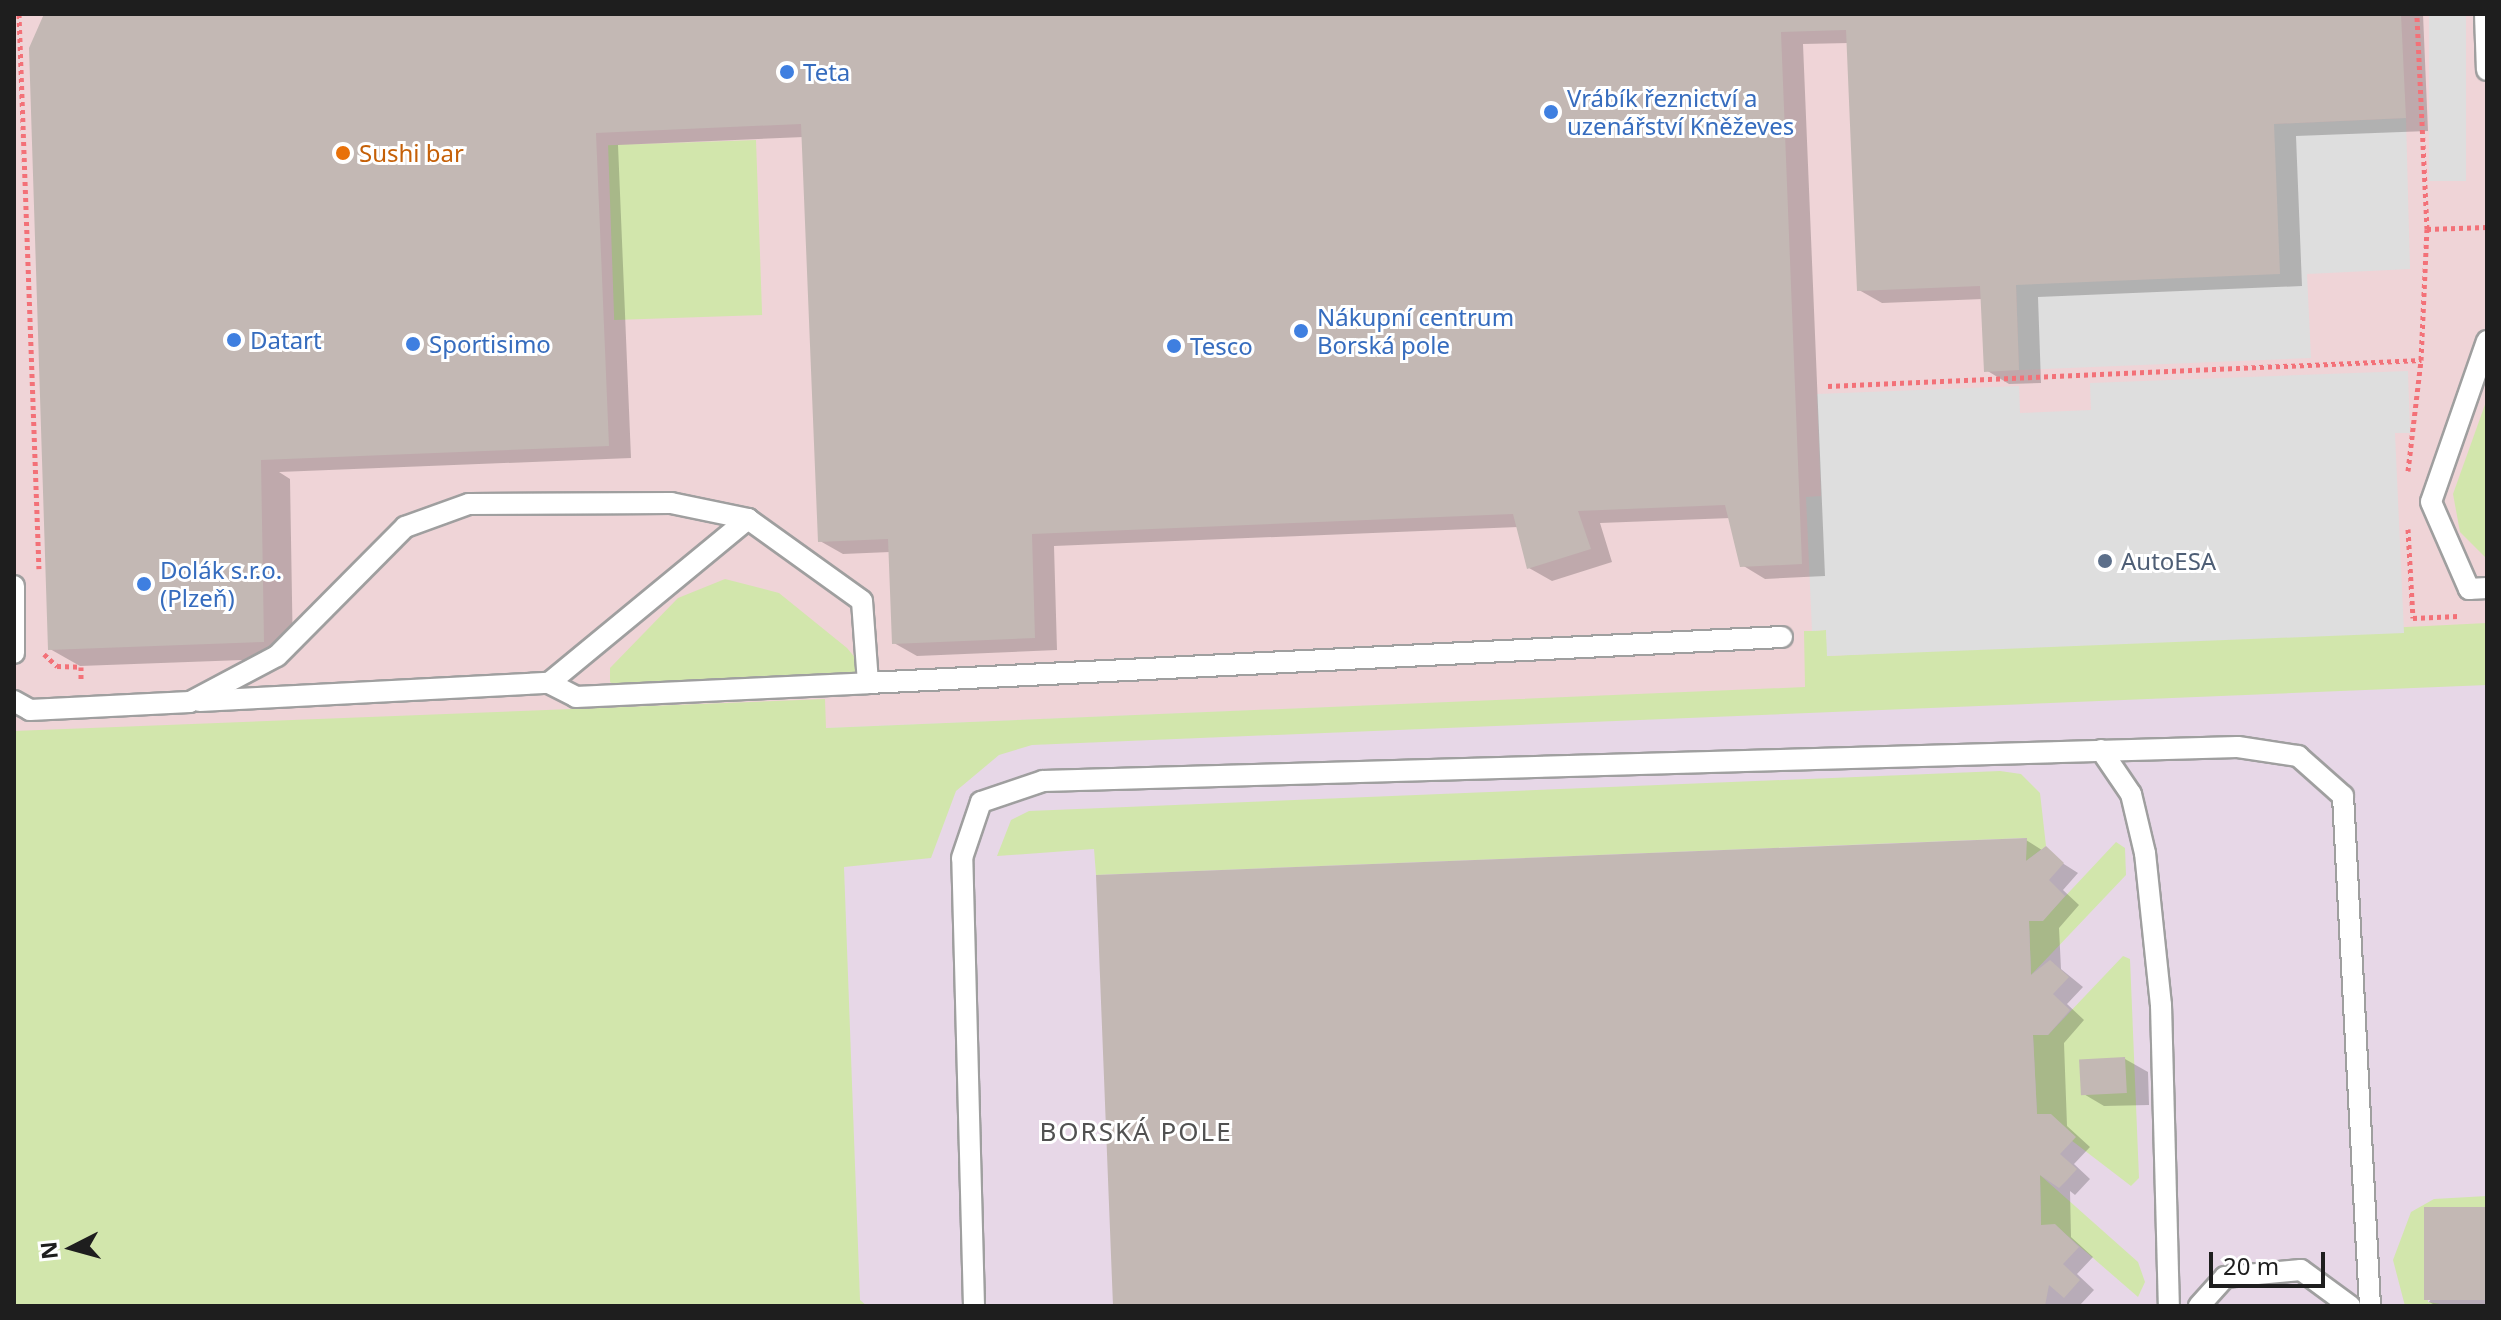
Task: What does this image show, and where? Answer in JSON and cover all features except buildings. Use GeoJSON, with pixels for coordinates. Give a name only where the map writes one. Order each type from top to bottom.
{"type":"FeatureCollection","features":[{"type":"Feature","properties":{"kind":"lane"},"geometry":{"type":"LineString","coordinates":[[2485,14],[2487,70]]}},
{"type":"Feature","properties":{"kind":"lane"},"geometry":{"type":"LineString","coordinates":[[2487,341],[2431,502],[2469,589],[2487,588]]}},
{"type":"Feature","properties":{"kind":"lane"},"geometry":{"type":"LineString","coordinates":[[190,702],[277,656],[405,527],[469,504],[671,503],[748,519],[862,601],[868,683]]}},
{"type":"Feature","properties":{"kind":"lane"},"geometry":{"type":"LineString","coordinates":[[549,683],[748,519]]}},
{"type":"Feature","properties":{"kind":"lane"},"geometry":{"type":"LineString","coordinates":[[14,586],[14,653]]}},
{"type":"Feature","properties":{"kind":"lane"},"geometry":{"type":"LineString","coordinates":[[14,701],[30,710],[549,683],[576,697],[1782,637]]}},
{"type":"Feature","properties":{"kind":"lane"},"geometry":{"type":"LineString","coordinates":[[974,1306],[962,858],[981,802],[1043,781],[2238,747],[2298,756],[2343,796],[2370,1306]]}},
{"type":"Feature","properties":{"kind":"lane"},"geometry":{"type":"LineString","coordinates":[[2101,750],[2131,794],[2145,853],[2161,1005],[2169,1306]]}},
{"type":"Feature","properties":{"kind":"lane"},"geometry":{"type":"LineString","coordinates":[[2199,1306],[2225,1277],[2301,1270],[2350,1306]]}},
{"type":"Feature","properties":{"kind":"path"},"geometry":{"type":"LineString","coordinates":[[19,14],[39,578]]}},
{"type":"Feature","properties":{"kind":"path"},"geometry":{"type":"LineString","coordinates":[[1828,386],[2421,360],[2427,229],[2417,14]]}},
{"type":"Feature","properties":{"kind":"path"},"geometry":{"type":"LineString","coordinates":[[2427,229],[2487,227]]}},
{"type":"Feature","properties":{"kind":"path"},"geometry":{"type":"LineString","coordinates":[[41,636],[48,660],[81,667],[83,707]]}},
{"type":"Feature","properties":{"kind":"shaded area"},"geometry":{"type":"Polygon","coordinates":[[[14,14],[2487,14],[2487,761],[14,761],[14,14]]]}},
{"type":"Feature","properties":{"kind":"shaded area"},"geometry":{"type":"Polygon","coordinates":[[[2429,14],[2466,14],[2466,181],[2429,181],[2429,14]]]}},
{"type":"Feature","properties":{"kind":"shaded area"},"geometry":{"type":"Polygon","coordinates":[[[2406,118],[2410,269],[2307,274],[2311,358],[2019,370],[2016,285],[2274,124],[2406,118]]]}},
{"type":"Feature","properties":{"kind":"shaded area","name":"AutoESA"},"geometry":{"type":"Polygon","coordinates":[[[2408,371],[2410,433],[2395,433],[2404,633],[1827,656],[1826,630],[1812,631],[1806,497],[1821,496],[1817,394],[2019,386],[2020,413],[2091,410],[2090,383],[2408,371]]]}},
{"type":"Feature","properties":{"kind":"shaded area"},"geometry":{"type":"Polygon","coordinates":[[[2487,660],[2487,1306],[14,1306],[14,761],[2487,660]]]}},
{"type":"Feature","properties":{"kind":"green space"},"geometry":{"type":"Polygon","coordinates":[[[756,140],[762,315],[614,320],[608,145],[756,140]]]}},
{"type":"Feature","properties":{"kind":"green space"},"geometry":{"type":"Polygon","coordinates":[[[2487,399],[2487,559],[2460,532],[2453,494],[2487,399]]]}},
{"type":"Feature","properties":{"kind":"green space"},"geometry":{"type":"Polygon","coordinates":[[[725,579],[779,593],[847,648],[857,660],[856,675],[618,687],[610,682],[610,668],[678,598],[725,579]]]}},
{"type":"Feature","properties":{"kind":"green space"},"geometry":{"type":"Polygon","coordinates":[[[2487,623],[2487,685],[1032,745],[999,755],[956,791],[931,858],[844,867],[860,1300],[867,1306],[14,1306],[14,731],[825,699],[826,728],[1805,687],[1804,631],[1826,630],[1828,656],[2487,623]]]}},
{"type":"Feature","properties":{"kind":"green space"},"geometry":{"type":"Polygon","coordinates":[[[2000,771],[2021,774],[2040,793],[2046,846],[2026,861],[2026,838],[1096,875],[1094,849],[997,856],[1011,820],[1029,811],[2000,771]]]}},
{"type":"Feature","properties":{"kind":"green space"},"geometry":{"type":"Polygon","coordinates":[[[2116,842],[2125,848],[2126,875],[2031,975],[2029,921],[2043,920],[2116,842]]]}},
{"type":"Feature","properties":{"kind":"green space"},"geometry":{"type":"Polygon","coordinates":[[[2123,956],[2130,959],[2139,1178],[2131,1186],[2037,1114],[2033,1035],[2048,1035],[2123,956]]]}},
{"type":"Feature","properties":{"kind":"green space"},"geometry":{"type":"Polygon","coordinates":[[[2040,1175],[2138,1262],[2145,1282],[2138,1297],[2055,1225],[2041,1225],[2040,1175]]]}},
{"type":"Feature","properties":{"kind":"green space"},"geometry":{"type":"Polygon","coordinates":[[[2487,1196],[2487,1207],[2424,1210],[2428,1302],[2453,1306],[2405,1306],[2393,1260],[2411,1212],[2434,1199],[2487,1196]]]}},
{"type":"Feature","properties":{"kind":"place","name":"Teta"},"geometry":{"type":"Point","coordinates":[787,72]}},
{"type":"Feature","properties":{"kind":"place","name":"Vrábík řeznictví a uzenářství Kněževes"},"geometry":{"type":"Point","coordinates":[1551,112]}},
{"type":"Feature","properties":{"kind":"place","name":"Sushi bar"},"geometry":{"type":"Point","coordinates":[343,153]}},
{"type":"Feature","properties":{"kind":"place","name":"Nákupní centrum Borská pole"},"geometry":{"type":"Point","coordinates":[1301,331]}},
{"type":"Feature","properties":{"kind":"place","name":"Datart"},"geometry":{"type":"Point","coordinates":[234,340]}},
{"type":"Feature","properties":{"kind":"place","name":"Sportisimo"},"geometry":{"type":"Point","coordinates":[413,344]}},
{"type":"Feature","properties":{"kind":"place","name":"Tesco"},"geometry":{"type":"Point","coordinates":[1174,346]}},
{"type":"Feature","properties":{"kind":"place","name":"AutoESA"},"geometry":{"type":"Point","coordinates":[2105,561]}},
{"type":"Feature","properties":{"kind":"place","name":"Dolák s.r.o. (Plzeň)"},"geometry":{"type":"Point","coordinates":[144,584]}},
{"type":"Feature","properties":{"kind":"district","name":"BORSKÁ POLE"},"geometry":{"type":"Point","coordinates":[1136,1132]}}]}
